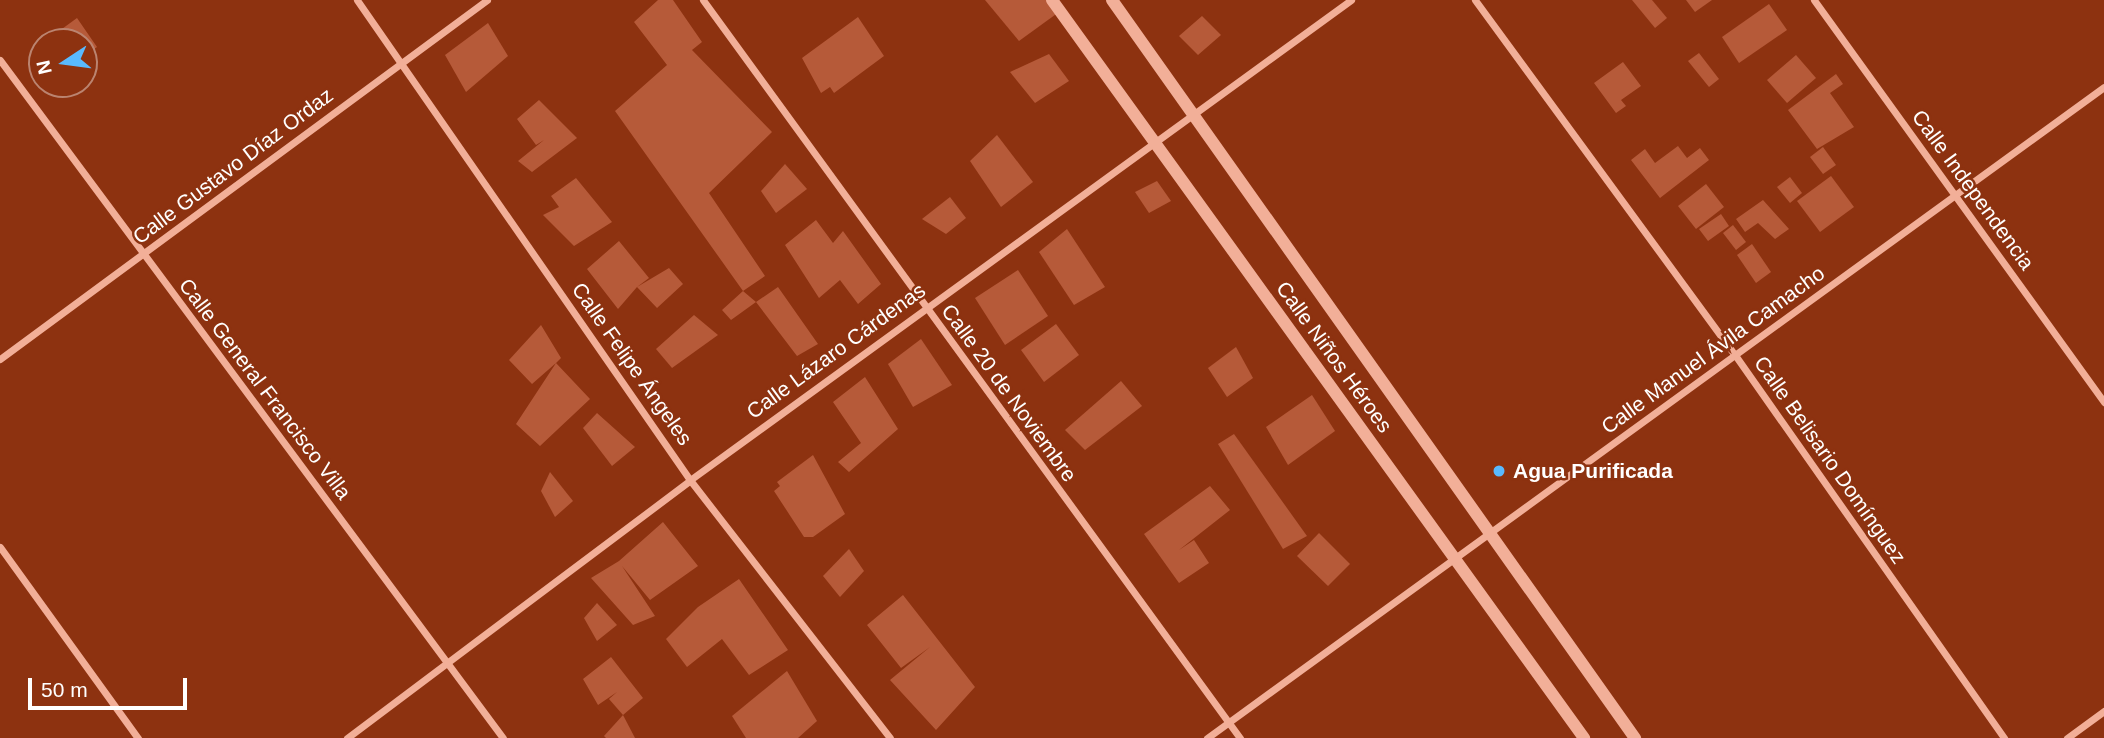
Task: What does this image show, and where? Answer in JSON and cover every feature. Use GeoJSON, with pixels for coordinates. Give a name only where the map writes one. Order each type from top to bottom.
{"type":"FeatureCollection","features":[{"type":"Feature","properties":{"kind":"street","name":"Calle Felipe Ángeles"},"geometry":{"type":"LineString","coordinates":[[357,0],[690,480],[890,738]]}},
{"type":"Feature","properties":{"kind":"street","name":"Calle Gustavo Díaz Ordaz"},"geometry":{"type":"LineString","coordinates":[[0,359],[144,256],[401,60],[487,0]]}},
{"type":"Feature","properties":{"kind":"street","name":"Calle 20 de Noviembre"},"geometry":{"type":"LineString","coordinates":[[703,0],[1240,738]]}},
{"type":"Feature","properties":{"kind":"street","name":"Calle Niños Héroes"},"geometry":{"type":"LineString","coordinates":[[1052,0],[1584,738]]}},
{"type":"Feature","properties":{"kind":"street","name":"Calle Niños Héroes"},"geometry":{"type":"LineString","coordinates":[[1112,0],[1635,738]]}},
{"type":"Feature","properties":{"kind":"street","name":"Calle Lázaro Cárdenas"},"geometry":{"type":"LineString","coordinates":[[347,738],[449,665],[690,480],[1351,0]]}},
{"type":"Feature","properties":{"kind":"street","name":"Calle Belisario Domínguez"},"geometry":{"type":"LineString","coordinates":[[1475,0],[1735,355],[2004,738]]}},
{"type":"Feature","properties":{"kind":"street","name":"Calle Independencia"},"geometry":{"type":"LineString","coordinates":[[1814,0],[2104,401]]}},
{"type":"Feature","properties":{"kind":"street","name":"Calle General Francisco Villa"},"geometry":{"type":"LineString","coordinates":[[0,60],[502,738]]}},
{"type":"Feature","properties":{"kind":"street","name":"Calle Manuel Ávila Camacho"},"geometry":{"type":"LineString","coordinates":[[1207,738],[2104,87]]}},
{"type":"Feature","properties":{"kind":"street"},"geometry":{"type":"LineString","coordinates":[[0,547],[138,738]]}},
{"type":"Feature","properties":{"kind":"street"},"geometry":{"type":"LineString","coordinates":[[2067,738],[2104,711]]}},
{"type":"Feature","properties":{"kind":"building"},"geometry":{"type":"Polygon","coordinates":[[[658,0],[673,0],[702,42],[692,50],[772,132],[709,193],[765,276],[743,291],[615,111],[667,65],[634,22],[658,0]]]}},
{"type":"Feature","properties":{"kind":"building"},"geometry":{"type":"Polygon","coordinates":[[[985,0],[1051,0],[1059,12],[1019,41],[985,0]]]}},
{"type":"Feature","properties":{"kind":"building"},"geometry":{"type":"Polygon","coordinates":[[[1632,0],[1652,0],[1667,18],[1655,28],[1632,0]]]}},
{"type":"Feature","properties":{"kind":"building"},"geometry":{"type":"Polygon","coordinates":[[[1686,0],[1712,0],[1695,12],[1686,0]]]}},
{"type":"Feature","properties":{"kind":"building"},"geometry":{"type":"Polygon","coordinates":[[[1769,4],[1787,30],[1739,63],[1722,37],[1769,4]]]}},
{"type":"Feature","properties":{"kind":"building"},"geometry":{"type":"Polygon","coordinates":[[[1202,16],[1221,35],[1198,55],[1179,36],[1202,16]]]}},
{"type":"Feature","properties":{"kind":"building"},"geometry":{"type":"Polygon","coordinates":[[[858,17],[884,56],[834,93],[830,87],[821,93],[802,58],[858,17]]]}},
{"type":"Feature","properties":{"kind":"building"},"geometry":{"type":"Polygon","coordinates":[[[77,18],[84,28],[63,28],[77,18]]]}},
{"type":"Feature","properties":{"kind":"building"},"geometry":{"type":"Polygon","coordinates":[[[488,23],[508,56],[466,92],[445,55],[488,23]]]}},
{"type":"Feature","properties":{"kind":"building"},"geometry":{"type":"Polygon","coordinates":[[[1699,53],[1719,79],[1709,87],[1688,61],[1699,53]]]}},
{"type":"Feature","properties":{"kind":"building"},"geometry":{"type":"Polygon","coordinates":[[[1049,54],[1069,81],[1035,103],[1010,72],[1049,54]]]}},
{"type":"Feature","properties":{"kind":"building"},"geometry":{"type":"Polygon","coordinates":[[[1796,55],[1816,78],[1787,103],[1767,80],[1796,55]]]}},
{"type":"Feature","properties":{"kind":"building"},"geometry":{"type":"Polygon","coordinates":[[[1623,62],[1641,86],[1621,100],[1626,106],[1616,113],[1594,83],[1623,62]]]}},
{"type":"Feature","properties":{"kind":"building"},"geometry":{"type":"Polygon","coordinates":[[[1836,74],[1843,84],[1830,93],[1854,127],[1817,149],[1788,110],[1836,74]]]}},
{"type":"Feature","properties":{"kind":"building"},"geometry":{"type":"Polygon","coordinates":[[[539,100],[577,138],[532,172],[518,161],[544,140],[536,145],[517,119],[539,100]]]}},
{"type":"Feature","properties":{"kind":"building"},"geometry":{"type":"Polygon","coordinates":[[[997,135],[1033,182],[1001,207],[970,161],[997,135]]]}},
{"type":"Feature","properties":{"kind":"building"},"geometry":{"type":"Polygon","coordinates":[[[1678,146],[1687,158],[1700,148],[1709,160],[1660,198],[1631,160],[1645,149],[1655,163],[1678,146]]]}},
{"type":"Feature","properties":{"kind":"building"},"geometry":{"type":"Polygon","coordinates":[[[1823,147],[1836,165],[1823,174],[1810,157],[1823,147]]]}},
{"type":"Feature","properties":{"kind":"building"},"geometry":{"type":"Polygon","coordinates":[[[785,164],[807,189],[776,213],[761,191],[785,164]]]}},
{"type":"Feature","properties":{"kind":"building"},"geometry":{"type":"Polygon","coordinates":[[[1831,176],[1854,207],[1820,232],[1797,201],[1831,176]]]}},
{"type":"Feature","properties":{"kind":"building"},"geometry":{"type":"Polygon","coordinates":[[[1790,177],[1802,193],[1790,203],[1777,187],[1790,177]]]}},
{"type":"Feature","properties":{"kind":"building"},"geometry":{"type":"Polygon","coordinates":[[[576,178],[612,222],[574,246],[543,215],[559,207],[551,196],[576,178]]]}},
{"type":"Feature","properties":{"kind":"building"},"geometry":{"type":"Polygon","coordinates":[[[1157,181],[1171,201],[1149,213],[1135,192],[1157,181]]]}},
{"type":"Feature","properties":{"kind":"building"},"geometry":{"type":"Polygon","coordinates":[[[1706,184],[1724,207],[1696,229],[1678,206],[1706,184]]]}},
{"type":"Feature","properties":{"kind":"building"},"geometry":{"type":"Polygon","coordinates":[[[950,197],[966,218],[946,234],[922,219],[950,197]]]}},
{"type":"Feature","properties":{"kind":"building"},"geometry":{"type":"Polygon","coordinates":[[[1763,200],[1789,229],[1775,239],[1758,223],[1745,232],[1736,219],[1763,200]]]}},
{"type":"Feature","properties":{"kind":"building"},"geometry":{"type":"Polygon","coordinates":[[[1721,214],[1729,226],[1708,241],[1699,229],[1721,214]]]}},
{"type":"Feature","properties":{"kind":"building"},"geometry":{"type":"Polygon","coordinates":[[[816,220],[833,243],[843,231],[881,284],[858,304],[840,280],[819,298],[785,245],[816,220]]]}},
{"type":"Feature","properties":{"kind":"building"},"geometry":{"type":"Polygon","coordinates":[[[1733,225],[1746,242],[1736,250],[1723,233],[1733,225]]]}},
{"type":"Feature","properties":{"kind":"building"},"geometry":{"type":"Polygon","coordinates":[[[1067,229],[1105,287],[1074,305],[1039,252],[1067,229]]]}},
{"type":"Feature","properties":{"kind":"building"},"geometry":{"type":"Polygon","coordinates":[[[619,241],[649,278],[637,287],[618,309],[587,269],[619,241]]]}},
{"type":"Feature","properties":{"kind":"building"},"geometry":{"type":"Polygon","coordinates":[[[1752,244],[1771,272],[1756,283],[1737,255],[1752,244]]]}},
{"type":"Feature","properties":{"kind":"building"},"geometry":{"type":"Polygon","coordinates":[[[669,268],[683,284],[657,308],[637,287],[669,268]]]}},
{"type":"Feature","properties":{"kind":"building"},"geometry":{"type":"Polygon","coordinates":[[[1018,270],[1048,316],[1005,345],[975,298],[1018,270]]]}},
{"type":"Feature","properties":{"kind":"building"},"geometry":{"type":"Polygon","coordinates":[[[778,287],[818,344],[797,356],[756,302],[778,287]]]}},
{"type":"Feature","properties":{"kind":"building"},"geometry":{"type":"Polygon","coordinates":[[[743,291],[756,302],[731,320],[722,310],[743,291]]]}},
{"type":"Feature","properties":{"kind":"building"},"geometry":{"type":"Polygon","coordinates":[[[694,315],[718,335],[672,368],[656,349],[694,315]]]}},
{"type":"Feature","properties":{"kind":"building"},"geometry":{"type":"Polygon","coordinates":[[[1056,324],[1079,355],[1044,382],[1021,350],[1056,324]]]}},
{"type":"Feature","properties":{"kind":"building"},"geometry":{"type":"Polygon","coordinates":[[[541,325],[561,358],[532,384],[509,360],[541,325]]]}},
{"type":"Feature","properties":{"kind":"building"},"geometry":{"type":"Polygon","coordinates":[[[921,339],[952,385],[913,407],[888,364],[921,339]]]}},
{"type":"Feature","properties":{"kind":"building"},"geometry":{"type":"Polygon","coordinates":[[[1236,347],[1253,378],[1227,397],[1208,368],[1236,347]]]}},
{"type":"Feature","properties":{"kind":"building"},"geometry":{"type":"Polygon","coordinates":[[[556,363],[590,399],[540,446],[516,424],[556,363]]]}},
{"type":"Feature","properties":{"kind":"building"},"geometry":{"type":"Polygon","coordinates":[[[865,377],[898,429],[849,472],[838,462],[861,443],[833,402],[865,377]]]}},
{"type":"Feature","properties":{"kind":"building"},"geometry":{"type":"Polygon","coordinates":[[[1121,381],[1142,406],[1085,450],[1065,430],[1121,381]]]}},
{"type":"Feature","properties":{"kind":"building"},"geometry":{"type":"Polygon","coordinates":[[[1312,395],[1335,431],[1288,465],[1266,427],[1312,395]]]}},
{"type":"Feature","properties":{"kind":"building"},"geometry":{"type":"Polygon","coordinates":[[[597,413],[635,447],[612,466],[583,428],[597,413]]]}},
{"type":"Feature","properties":{"kind":"building"},"geometry":{"type":"Polygon","coordinates":[[[1234,434],[1307,536],[1283,549],[1218,444],[1234,434]]]}},
{"type":"Feature","properties":{"kind":"building"},"geometry":{"type":"Polygon","coordinates":[[[813,455],[845,514],[813,537],[804,537],[774,491],[780,486],[777,482],[813,455]]]}},
{"type":"Feature","properties":{"kind":"building"},"geometry":{"type":"Polygon","coordinates":[[[550,472],[573,501],[555,517],[541,491],[550,472]]]}},
{"type":"Feature","properties":{"kind":"building"},"geometry":{"type":"Polygon","coordinates":[[[1210,486],[1230,510],[1179,550],[1194,540],[1209,563],[1179,583],[1144,534],[1210,486]]]}},
{"type":"Feature","properties":{"kind":"building"},"geometry":{"type":"Polygon","coordinates":[[[663,522],[698,566],[650,600],[622,566],[655,616],[633,625],[591,578],[619,561],[663,522]]]}},
{"type":"Feature","properties":{"kind":"building"},"geometry":{"type":"Polygon","coordinates":[[[1319,533],[1350,564],[1328,586],[1297,556],[1319,533]]]}},
{"type":"Feature","properties":{"kind":"building"},"geometry":{"type":"Polygon","coordinates":[[[849,549],[864,571],[840,597],[823,576],[849,549]]]}},
{"type":"Feature","properties":{"kind":"building"},"geometry":{"type":"Polygon","coordinates":[[[739,579],[788,650],[749,675],[722,639],[687,667],[666,639],[698,607],[739,579]]]}},
{"type":"Feature","properties":{"kind":"building"},"geometry":{"type":"Polygon","coordinates":[[[903,595],[975,687],[936,730],[890,680],[930,647],[901,668],[867,625],[903,595]]]}},
{"type":"Feature","properties":{"kind":"building"},"geometry":{"type":"Polygon","coordinates":[[[597,603],[617,625],[597,641],[584,618],[597,603]]]}},
{"type":"Feature","properties":{"kind":"building"},"geometry":{"type":"Polygon","coordinates":[[[611,657],[643,698],[623,715],[609,699],[617,692],[598,705],[583,679],[611,657]]]}},
{"type":"Feature","properties":{"kind":"building"},"geometry":{"type":"Polygon","coordinates":[[[787,671],[817,721],[798,738],[746,738],[732,716],[787,671]]]}},
{"type":"Feature","properties":{"kind":"building"},"geometry":{"type":"Polygon","coordinates":[[[623,715],[635,738],[606,738],[604,736],[623,715]]]}},
{"type":"Feature","properties":{"kind":"place","name":"Agua Purificada"},"geometry":{"type":"Point","coordinates":[1499,471]}}]}
